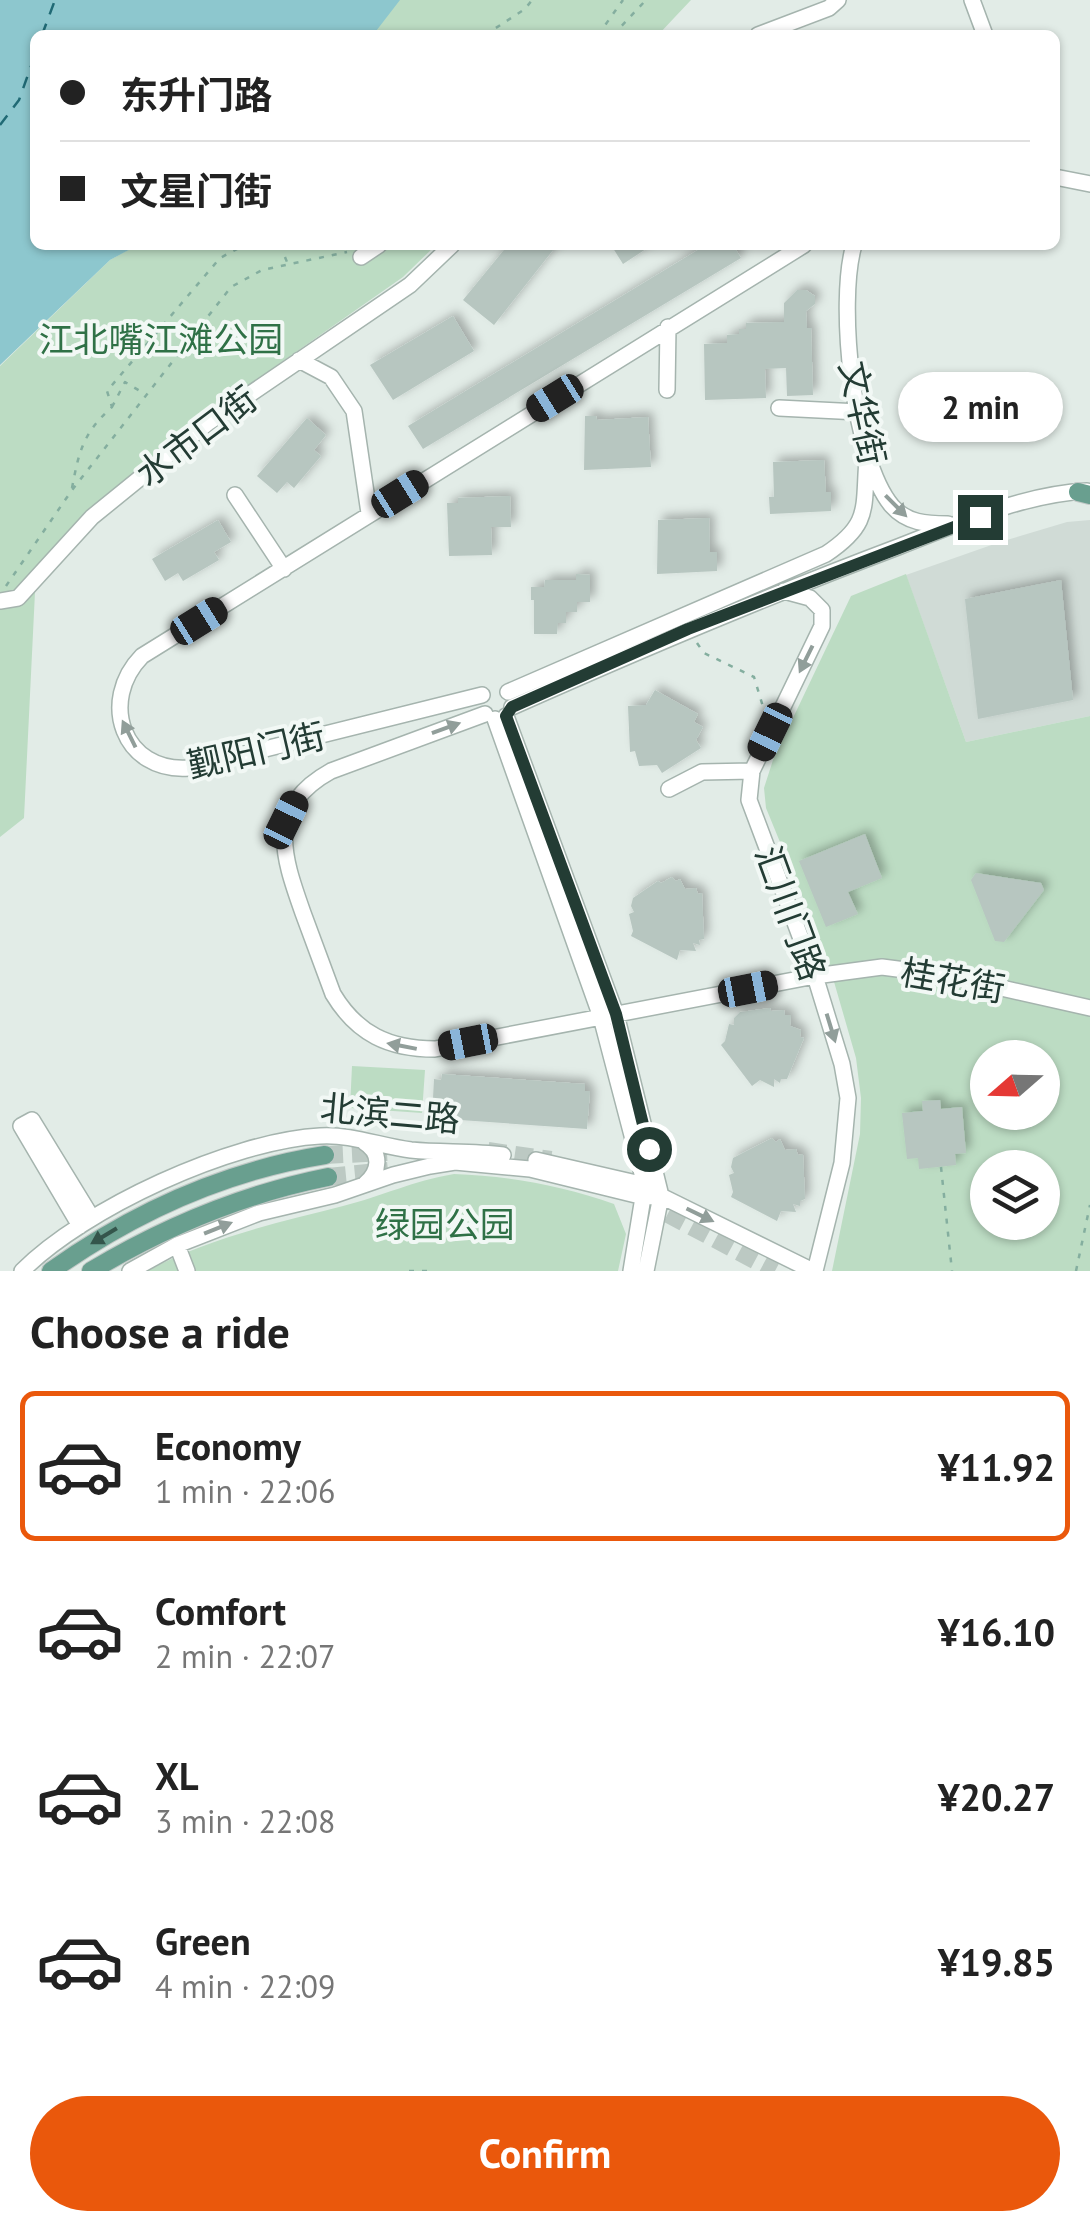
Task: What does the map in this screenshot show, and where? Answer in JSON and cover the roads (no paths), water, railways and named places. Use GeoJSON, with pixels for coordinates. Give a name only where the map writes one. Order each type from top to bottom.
{"type":"FeatureCollection","features":[{"type":"Feature","properties":{"kind":"main road","name":"北滨二路"},"geometry":{"type":"LineString","coordinates":[[51,1271],[134,1219],[209,1184],[264,1167],[326,1155]]}},
{"type":"Feature","properties":{"kind":"main road","name":"北滨二路"},"geometry":{"type":"LineString","coordinates":[[91,1271],[145,1240],[218,1208],[328,1177]]}},
{"type":"Feature","properties":{"kind":"street"},"geometry":{"type":"LineString","coordinates":[[771,30],[829,8],[838,0]]}},
{"type":"Feature","properties":{"kind":"street"},"geometry":{"type":"LineString","coordinates":[[972,0],[983,30]]}},
{"type":"Feature","properties":{"kind":"street"},"geometry":{"type":"LineString","coordinates":[[1060,178],[1090,184]]}},
{"type":"Feature","properties":{"kind":"street"},"geometry":{"type":"LineString","coordinates":[[356,254],[367,250]]}},
{"type":"Feature","properties":{"kind":"street","name":"水市口街"},"geometry":{"type":"LineString","coordinates":[[0,598],[18,598],[92,516],[209,422],[410,285],[447,250]]}},
{"type":"Feature","properties":{"kind":"street","name":"觐阳门街"},"geometry":{"type":"LineString","coordinates":[[501,710],[494,686],[482,695],[172,769],[155,764],[138,752],[118,709],[120,687],[142,656],[796,250]]}},
{"type":"Feature","properties":{"kind":"street","name":"文华街"},"geometry":{"type":"LineString","coordinates":[[853,250],[846,290],[846,324],[867,459],[893,508],[922,524],[959,524]]}},
{"type":"Feature","properties":{"kind":"street"},"geometry":{"type":"LineString","coordinates":[[667,390],[668,327]]}},
{"type":"Feature","properties":{"kind":"street"},"geometry":{"type":"LineString","coordinates":[[299,360],[331,377],[354,412],[370,513]]}},
{"type":"Feature","properties":{"kind":"street"},"geometry":{"type":"LineString","coordinates":[[779,408],[859,412]]}},
{"type":"Feature","properties":{"kind":"street"},"geometry":{"type":"LineString","coordinates":[[482,695],[480,705],[501,710],[837,547],[848,540],[862,521],[867,459]]}},
{"type":"Feature","properties":{"kind":"street"},"geometry":{"type":"LineString","coordinates":[[359,760],[501,710],[688,629],[959,524],[1042,498],[1086,493]]}},
{"type":"Feature","properties":{"kind":"street"},"geometry":{"type":"LineString","coordinates":[[235,496],[284,569]]}},
{"type":"Feature","properties":{"kind":"street"},"geometry":{"type":"LineString","coordinates":[[669,788],[702,772],[752,770],[822,626],[822,610],[810,598],[784,591]]}},
{"type":"Feature","properties":{"kind":"street"},"geometry":{"type":"LineString","coordinates":[[501,710],[609,1015],[650,1193],[646,1271]]}},
{"type":"Feature","properties":{"kind":"street"},"geometry":{"type":"LineString","coordinates":[[359,760],[410,730],[409,722],[396,717]]}},
{"type":"Feature","properties":{"kind":"street","name":"桂花街"},"geometry":{"type":"LineString","coordinates":[[359,760],[314,780],[297,797],[286,820],[283,842],[293,885],[333,994],[344,1012],[374,1038],[413,1049],[435,1049],[815,976],[882,967],[913,968],[1090,1008]]}},
{"type":"Feature","properties":{"kind":"street","name":"汇川门路"},"geometry":{"type":"LineString","coordinates":[[752,770],[750,800],[815,976],[842,1064],[848,1098],[842,1163],[814,1271]]}},
{"type":"Feature","properties":{"kind":"street"},"geometry":{"type":"LineString","coordinates":[[32,1120],[86,1222],[21,1126],[32,1120]]}},
{"type":"Feature","properties":{"kind":"street","name":"北滨二路"},"geometry":{"type":"LineString","coordinates":[[22,1271],[86,1222],[163,1182],[248,1149],[321,1136],[353,1137],[408,1149],[528,1159],[650,1193],[814,1271]]}},
{"type":"Feature","properties":{"kind":"street"},"geometry":{"type":"LineString","coordinates":[[353,1137],[372,1147],[376,1157],[376,1170],[362,1187]]}},
{"type":"Feature","properties":{"kind":"street","name":"北滨二路"},"geometry":{"type":"LineString","coordinates":[[130,1271],[178,1245],[259,1213],[362,1187],[414,1169],[455,1162],[530,1170],[650,1193]]}},
{"type":"Feature","properties":{"kind":"street"},"geometry":{"type":"LineString","coordinates":[[630,1271],[650,1193]]}},
{"type":"Feature","properties":{"kind":"street"},"geometry":{"type":"LineString","coordinates":[[178,1245],[188,1271]]}},
{"type":"Feature","properties":{"kind":"water"},"geometry":{"type":"Polygon","coordinates":[[[0,0],[400,0],[377,30],[30,30],[30,250],[129,250],[110,260],[0,365],[0,0]]]}},
{"type":"Feature","properties":{"kind":"tunnel"},"geometry":{"type":"LineString","coordinates":[[488,1151],[551,1160]]}},
{"type":"Feature","properties":{"kind":"tunnel"},"geometry":{"type":"LineString","coordinates":[[325,1155],[387,1152]]}},
{"type":"Feature","properties":{"kind":"tunnel"},"geometry":{"type":"LineString","coordinates":[[328,1177],[388,1171]]}},
{"type":"Feature","properties":{"kind":"tunnel"},"geometry":{"type":"LineString","coordinates":[[644,1201],[775,1271]]}},
{"type":"Feature","properties":{"kind":"park label","name":"江北嘴江滩公园"},"geometry":{"type":"Point","coordinates":[161,339]}},
{"type":"Feature","properties":{"kind":"park label","name":"绿园公园"},"geometry":{"type":"Point","coordinates":[445,1224]}}]}
